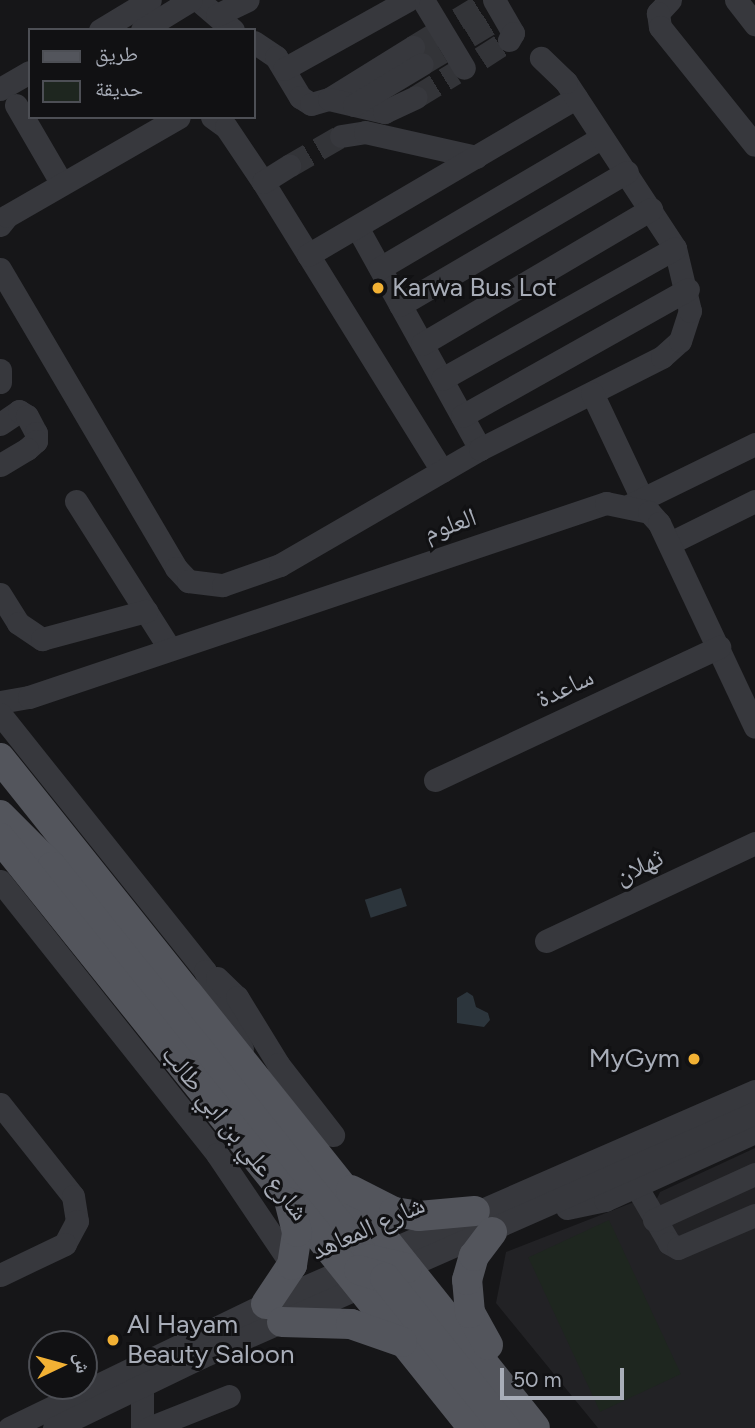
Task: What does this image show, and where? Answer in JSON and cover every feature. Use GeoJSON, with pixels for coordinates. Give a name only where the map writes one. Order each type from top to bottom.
{"type":"FeatureCollection","features":[{"type":"Feature","properties":{"kind":"main road","name":"شارع علي بن ابي طالب"},"geometry":{"type":"LineString","coordinates":[[11,750],[256,1078],[341,1185],[405,1343],[472,1427]]}},
{"type":"Feature","properties":{"kind":"main road"},"geometry":{"type":"LineString","coordinates":[[0,815],[52,867],[505,1428]]}},
{"type":"Feature","properties":{"kind":"main road","name":"شارع علي بن ابي طالب"},"geometry":{"type":"LineString","coordinates":[[0,838],[289,1199],[376,1268],[535,1428]]}},
{"type":"Feature","properties":{"kind":"main road"},"geometry":{"type":"LineString","coordinates":[[341,1185],[394,1212],[483,1222],[470,1268],[470,1313],[486,1342],[554,1428]]}},
{"type":"Feature","properties":{"kind":"main road"},"geometry":{"type":"LineString","coordinates":[[289,1199],[296,1232],[292,1265],[274,1313],[351,1324],[405,1343]]}},
{"type":"Feature","properties":{"kind":"street"},"geometry":{"type":"LineString","coordinates":[[103,28],[150,0]]}},
{"type":"Feature","properties":{"kind":"street"},"geometry":{"type":"LineString","coordinates":[[145,28],[191,0]]}},
{"type":"Feature","properties":{"kind":"street"},"geometry":{"type":"LineString","coordinates":[[198,0],[225,23],[248,0]]}},
{"type":"Feature","properties":{"kind":"street"},"geometry":{"type":"LineString","coordinates":[[284,69],[408,0]]}},
{"type":"Feature","properties":{"kind":"street"},"geometry":{"type":"LineString","coordinates":[[424,0],[467,66]]}},
{"type":"Feature","properties":{"kind":"street"},"geometry":{"type":"LineString","coordinates":[[670,0],[659,13],[660,27],[755,145]]}},
{"type":"Feature","properties":{"kind":"street"},"geometry":{"type":"LineString","coordinates":[[736,0],[755,24]]}},
{"type":"Feature","properties":{"kind":"street"},"geometry":{"type":"LineString","coordinates":[[494,7],[513,33],[509,40]]}},
{"type":"Feature","properties":{"kind":"street"},"geometry":{"type":"LineString","coordinates":[[256,43],[272,53],[304,102],[318,104],[417,56],[354,105]]}},
{"type":"Feature","properties":{"kind":"street"},"geometry":{"type":"LineString","coordinates":[[0,269],[176,568],[188,581],[223,585],[280,565],[480,449],[662,358],[680,341],[690,311],[688,289],[675,248],[576,98],[541,58]]}},
{"type":"Feature","properties":{"kind":"street"},"geometry":{"type":"LineString","coordinates":[[28,75],[11,102],[62,184]]}},
{"type":"Feature","properties":{"kind":"street"},"geometry":{"type":"LineString","coordinates":[[329,99],[384,113],[416,97]]}},
{"type":"Feature","properties":{"kind":"street"},"geometry":{"type":"LineString","coordinates":[[308,255],[576,98]]}},
{"type":"Feature","properties":{"kind":"street"},"geometry":{"type":"LineString","coordinates":[[2,215],[176,119]]}},
{"type":"Feature","properties":{"kind":"street"},"geometry":{"type":"LineString","coordinates":[[215,119],[226,127],[263,182],[442,471]]}},
{"type":"Feature","properties":{"kind":"street"},"geometry":{"type":"LineString","coordinates":[[341,136],[365,132],[476,157]]}},
{"type":"Feature","properties":{"kind":"street"},"geometry":{"type":"LineString","coordinates":[[380,268],[601,138]]}},
{"type":"Feature","properties":{"kind":"street"},"geometry":{"type":"LineString","coordinates":[[263,182],[289,166]]}},
{"type":"Feature","properties":{"kind":"street"},"geometry":{"type":"LineString","coordinates":[[400,305],[626,172]]}},
{"type":"Feature","properties":{"kind":"street"},"geometry":{"type":"LineString","coordinates":[[422,344],[651,209]]}},
{"type":"Feature","properties":{"kind":"street"},"geometry":{"type":"LineString","coordinates":[[357,227],[480,449]]}},
{"type":"Feature","properties":{"kind":"street"},"geometry":{"type":"LineString","coordinates":[[442,379],[675,248]]}},
{"type":"Feature","properties":{"kind":"street"},"geometry":{"type":"LineString","coordinates":[[462,416],[688,289]]}},
{"type":"Feature","properties":{"kind":"street"},"geometry":{"type":"LineString","coordinates":[[0,370],[0,382]]}},
{"type":"Feature","properties":{"kind":"street"},"geometry":{"type":"LineString","coordinates":[[592,393],[636,502],[649,512],[670,543],[755,727]]}},
{"type":"Feature","properties":{"kind":"street"},"geometry":{"type":"LineString","coordinates":[[0,424],[19,411],[27,416],[36,433],[36,441],[0,465]]}},
{"type":"Feature","properties":{"kind":"street"},"geometry":{"type":"LineString","coordinates":[[636,502],[755,444]]}},
{"type":"Feature","properties":{"kind":"street"},"geometry":{"type":"LineString","coordinates":[[76,501],[170,649]]}},
{"type":"Feature","properties":{"kind":"street"},"geometry":{"type":"LineString","coordinates":[[670,543],[755,501]]}},
{"type":"Feature","properties":{"kind":"street","name":"العلوم"},"geometry":{"type":"LineString","coordinates":[[0,702],[43,692],[583,510],[606,503],[636,502]]}},
{"type":"Feature","properties":{"kind":"street"},"geometry":{"type":"LineString","coordinates":[[0,594],[18,623],[42,639],[146,611]]}},
{"type":"Feature","properties":{"kind":"street","name":"ساعدة"},"geometry":{"type":"LineString","coordinates":[[435,779],[719,647]]}},
{"type":"Feature","properties":{"kind":"street"},"geometry":{"type":"LineString","coordinates":[[11,750],[43,692]]}},
{"type":"Feature","properties":{"kind":"street","name":"شارع علي بن ابي طالب"},"geometry":{"type":"LineString","coordinates":[[0,714],[11,750],[205,971],[238,1016],[256,1078]]}},
{"type":"Feature","properties":{"kind":"street","name":"ثهلان"},"geometry":{"type":"LineString","coordinates":[[546,941],[755,843]]}},
{"type":"Feature","properties":{"kind":"street","name":"شارع علي بن ابي طالب"},"geometry":{"type":"LineString","coordinates":[[0,881],[217,1154],[292,1265]]}},
{"type":"Feature","properties":{"kind":"street"},"geometry":{"type":"LineString","coordinates":[[238,1016],[333,1135]]}},
{"type":"Feature","properties":{"kind":"street","name":"شارع المعاهد"},"geometry":{"type":"LineString","coordinates":[[9,1428],[483,1222],[625,1151],[755,1091]]}},
{"type":"Feature","properties":{"kind":"street"},"geometry":{"type":"LineString","coordinates":[[0,1104],[73,1196],[77,1208],[77,1221],[65,1244],[0,1275]]}},
{"type":"Feature","properties":{"kind":"street","name":"شارع المعاهد"},"geometry":{"type":"LineString","coordinates":[[483,1222],[536,1210],[755,1113]]}},
{"type":"Feature","properties":{"kind":"street"},"geometry":{"type":"LineString","coordinates":[[536,1210],[593,1203],[755,1132]]}},
{"type":"Feature","properties":{"kind":"street"},"geometry":{"type":"LineString","coordinates":[[654,1220],[755,1174]]}},
{"type":"Feature","properties":{"kind":"street"},"geometry":{"type":"LineString","coordinates":[[636,1186],[668,1242],[678,1248],[755,1215]]}},
{"type":"Feature","properties":{"kind":"street","name":"شارع المعاهد"},"geometry":{"type":"LineString","coordinates":[[54,1428],[142,1386],[274,1313]]}},
{"type":"Feature","properties":{"kind":"street"},"geometry":{"type":"LineString","coordinates":[[142,1386],[142,1428]]}},
{"type":"Feature","properties":{"kind":"street"},"geometry":{"type":"LineString","coordinates":[[149,1428],[229,1396]]}},
{"type":"Feature","properties":{"kind":"shaded area"},"geometry":{"type":"Polygon","coordinates":[[[401,888],[407,906],[371,918],[365,900],[401,888]]]}},
{"type":"Feature","properties":{"kind":"shaded area"},"geometry":{"type":"Polygon","coordinates":[[[467,992],[473,996],[476,1007],[488,1013],[490,1020],[484,1027],[457,1023],[457,998],[467,992]]]}},
{"type":"Feature","properties":{"kind":"shaded area"},"geometry":{"type":"Polygon","coordinates":[[[755,1148],[755,1428],[598,1428],[496,1303],[506,1252],[634,1202],[654,1205],[660,1192],[755,1148]]]}},
{"type":"Feature","properties":{"kind":"green space"},"geometry":{"type":"Polygon","coordinates":[[[609,1220],[681,1374],[600,1412],[528,1258],[609,1220]]]}},
{"type":"Feature","properties":{"kind":"tunnel"},"geometry":{"type":"LineString","coordinates":[[458,19],[486,2]]}},
{"type":"Feature","properties":{"kind":"tunnel"},"geometry":{"type":"LineString","coordinates":[[469,36],[497,19]]}},
{"type":"Feature","properties":{"kind":"tunnel"},"geometry":{"type":"LineString","coordinates":[[413,47],[433,35]]}},
{"type":"Feature","properties":{"kind":"tunnel"},"geometry":{"type":"LineString","coordinates":[[481,58],[509,40]]}},
{"type":"Feature","properties":{"kind":"tunnel"},"geometry":{"type":"LineString","coordinates":[[422,64],[442,52]]}},
{"type":"Feature","properties":{"kind":"tunnel"},"geometry":{"type":"LineString","coordinates":[[416,97],[455,73]]}},
{"type":"Feature","properties":{"kind":"tunnel"},"geometry":{"type":"LineString","coordinates":[[289,166],[341,136]]}},
{"type":"Feature","properties":{"kind":"place","name":"Karwa Bus Lot"},"geometry":{"type":"Point","coordinates":[378,288]}},
{"type":"Feature","properties":{"kind":"place","name":"MyGym"},"geometry":{"type":"Point","coordinates":[694,1059]}},
{"type":"Feature","properties":{"kind":"place","name":"Al Hayam Beauty Saloon"},"geometry":{"type":"Point","coordinates":[113,1340]}}]}
